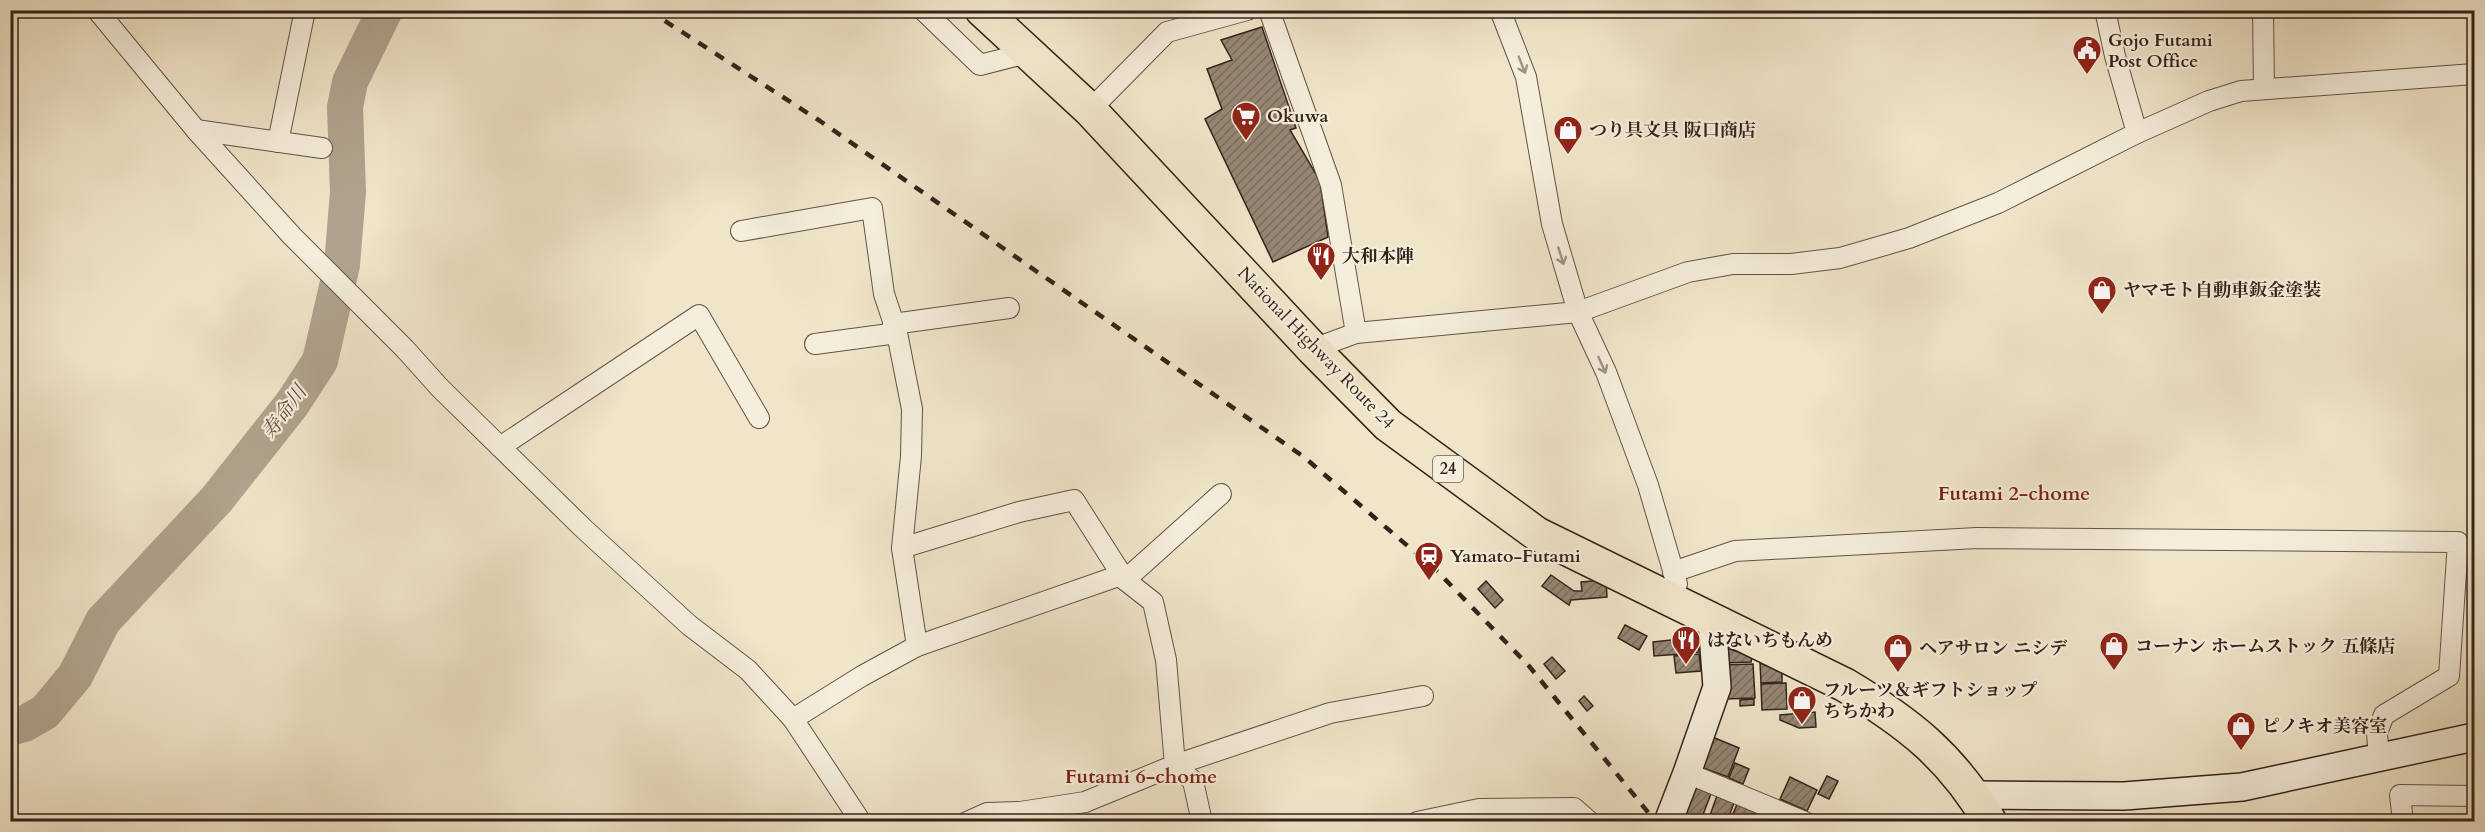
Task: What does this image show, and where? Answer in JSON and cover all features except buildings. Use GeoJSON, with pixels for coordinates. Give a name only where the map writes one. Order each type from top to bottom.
{"type":"FeatureCollection","features":[{"type":"Feature","properties":{"kind":"highway","name":"National Highway Route 24"},"geometry":{"type":"LineString","coordinates":[[982,10],[1090,110],[1313,349],[1388,425],[1537,534],[1845,685],[1892,713],[1933,747],[1982,808]]}},
{"type":"Feature","properties":{"kind":"street"},"geometry":{"type":"LineString","coordinates":[[97,10],[196,130],[292,236],[500,447],[584,529],[689,625],[748,670],[793,719],[861,822]]}},
{"type":"Feature","properties":{"kind":"street"},"geometry":{"type":"LineString","coordinates":[[278,142],[305,10]]}},
{"type":"Feature","properties":{"kind":"street"},"geometry":{"type":"LineString","coordinates":[[923,10],[980,65],[1028,52]]}},
{"type":"Feature","properties":{"kind":"street"},"geometry":{"type":"LineString","coordinates":[[1090,110],[1167,32],[1247,10]]}},
{"type":"Feature","properties":{"kind":"street"},"geometry":{"type":"LineString","coordinates":[[1269,10],[1331,185],[1356,333]]}},
{"type":"Feature","properties":{"kind":"street"},"geometry":{"type":"LineString","coordinates":[[1500,10],[1526,77],[1552,224],[1578,312],[1606,372],[1648,485],[1673,572],[1698,613],[1717,687],[1668,822]]}},
{"type":"Feature","properties":{"kind":"street"},"geometry":{"type":"LineString","coordinates":[[2106,10],[2115,56],[2137,134]]}},
{"type":"Feature","properties":{"kind":"street"},"geometry":{"type":"LineString","coordinates":[[2263,10],[2264,89]]}},
{"type":"Feature","properties":{"kind":"street"},"geometry":{"type":"LineString","coordinates":[[1313,349],[1356,333],[1578,312],[1688,272],[1733,264],[1791,264],[1840,258],[1909,238],[1998,203],[2137,134],[2209,101],[2241,91],[2475,74]]}},
{"type":"Feature","properties":{"kind":"street"},"geometry":{"type":"LineString","coordinates":[[196,130],[322,148]]}},
{"type":"Feature","properties":{"kind":"street"},"geometry":{"type":"LineString","coordinates":[[741,231],[872,208],[884,294],[895,328],[912,409],[911,456],[902,548],[917,646]]}},
{"type":"Feature","properties":{"kind":"street"},"geometry":{"type":"LineString","coordinates":[[815,344],[1009,308]]}},
{"type":"Feature","properties":{"kind":"street"},"geometry":{"type":"LineString","coordinates":[[500,447],[699,315],[759,418]]}},
{"type":"Feature","properties":{"kind":"street"},"geometry":{"type":"LineString","coordinates":[[793,719],[862,675],[917,646],[1123,578],[1221,494]]}},
{"type":"Feature","properties":{"kind":"street"},"geometry":{"type":"LineString","coordinates":[[902,548],[1019,512],[1074,500],[1123,578],[1153,602],[1166,660],[1175,765],[1192,781],[1202,822]]}},
{"type":"Feature","properties":{"kind":"street"},"geometry":{"type":"LineString","coordinates":[[1673,572],[1735,551],[1965,539],[2458,542],[2449,676],[2384,715],[2377,733],[2379,759]]}},
{"type":"Feature","properties":{"kind":"street"},"geometry":{"type":"LineString","coordinates":[[967,822],[987,813],[1020,812],[1085,802],[1175,765],[1330,713],[1423,696]]}},
{"type":"Feature","properties":{"kind":"street"},"geometry":{"type":"LineString","coordinates":[[1982,808],[2242,787],[2475,737]]}},
{"type":"Feature","properties":{"kind":"street"},"geometry":{"type":"LineString","coordinates":[[1687,773],[1805,822]]}},
{"type":"Feature","properties":{"kind":"street"},"geometry":{"type":"LineString","coordinates":[[2403,822],[2400,795],[2475,796]]}},
{"type":"Feature","properties":{"kind":"street"},"geometry":{"type":"LineString","coordinates":[[1417,822],[1479,809],[1574,808],[1590,822]]}},
{"type":"Feature","properties":{"kind":"waterway","name":"寿命川"},"geometry":{"type":"LineString","coordinates":[[10,728],[24,724],[45,712],[75,676],[103,621],[217,499],[292,404],[320,361],[342,265],[348,192],[345,107],[350,82],[385,10]]}},
{"type":"Feature","properties":{"kind":"railway"},"geometry":{"type":"LineString","coordinates":[[648,10],[820,121],[1304,457],[1438,572],[1529,666],[1656,822]]}},
{"type":"Feature","properties":{"kind":"place","name":"Gojo Futami Post Office"},"geometry":{"type":"Point","coordinates":[2087,76]}},
{"type":"Feature","properties":{"kind":"place","name":"Okuwa"},"geometry":{"type":"Point","coordinates":[1246,142]}},
{"type":"Feature","properties":{"kind":"place","name":"つり具文具 阪口商店"},"geometry":{"type":"Point","coordinates":[1568,156]}},
{"type":"Feature","properties":{"kind":"place","name":"大和本陣"},"geometry":{"type":"Point","coordinates":[1321,282]}},
{"type":"Feature","properties":{"kind":"place","name":"ヤマモト自動車鈑金塗装"},"geometry":{"type":"Point","coordinates":[2102,316]}},
{"type":"Feature","properties":{"kind":"place","name":"Yamato-Futami"},"geometry":{"type":"Point","coordinates":[1429,582]}},
{"type":"Feature","properties":{"kind":"place","name":"はないちもんめ"},"geometry":{"type":"Point","coordinates":[1686,666]}},
{"type":"Feature","properties":{"kind":"place","name":"コーナン ホームストック 五條店"},"geometry":{"type":"Point","coordinates":[2114,672]}},
{"type":"Feature","properties":{"kind":"place","name":"ヘアサロン ニシデ"},"geometry":{"type":"Point","coordinates":[1898,674]}},
{"type":"Feature","properties":{"kind":"place","name":"フルーツ＆ギフトショップ ちちかわ"},"geometry":{"type":"Point","coordinates":[1802,726]}},
{"type":"Feature","properties":{"kind":"place","name":"ピノキオ美容室"},"geometry":{"type":"Point","coordinates":[2241,752]}},
{"type":"Feature","properties":{"kind":"district","name":"Futami 2-chome"},"geometry":{"type":"Point","coordinates":[2014,493]}},
{"type":"Feature","properties":{"kind":"district","name":"Futami 6-chome"},"geometry":{"type":"Point","coordinates":[1141,776]}}]}
